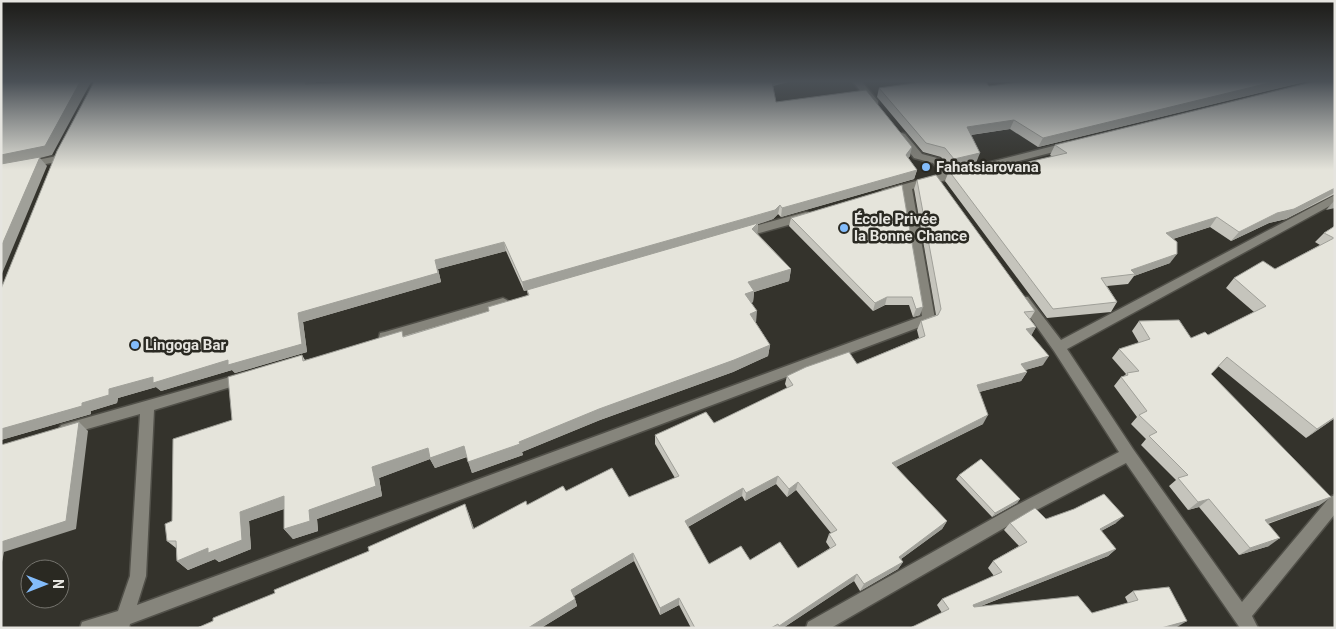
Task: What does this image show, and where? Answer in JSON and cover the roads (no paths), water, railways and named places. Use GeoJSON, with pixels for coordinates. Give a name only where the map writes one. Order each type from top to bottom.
{"type":"FeatureCollection","features":[{"type":"Feature","properties":{"kind":"street"},"geometry":{"type":"LineString","coordinates":[[894,127],[918,156],[937,161],[931,177]]}},
{"type":"Feature","properties":{"kind":"street"},"geometry":{"type":"LineString","coordinates":[[877,195],[906,187],[931,177],[1082,141]]}},
{"type":"Feature","properties":{"kind":"street"},"geometry":{"type":"LineString","coordinates":[[910,164],[918,156]]}},
{"type":"Feature","properties":{"kind":"street"},"geometry":{"type":"LineString","coordinates":[[1,170],[58,159]]}},
{"type":"Feature","properties":{"kind":"street"},"geometry":{"type":"LineString","coordinates":[[931,177],[947,194]]}},
{"type":"Feature","properties":{"kind":"street"},"geometry":{"type":"LineString","coordinates":[[88,628],[122,623],[929,319],[906,187]]}},
{"type":"Feature","properties":{"kind":"street"},"geometry":{"type":"LineString","coordinates":[[1059,347],[1335,198]]}},
{"type":"Feature","properties":{"kind":"street"},"geometry":{"type":"LineString","coordinates":[[733,236],[820,212]]}},
{"type":"Feature","properties":{"kind":"street"},"geometry":{"type":"LineString","coordinates":[[1018,291],[1059,347],[1128,454],[1245,622],[1335,502]]}},
{"type":"Feature","properties":{"kind":"street"},"geometry":{"type":"LineString","coordinates":[[378,339],[512,300]]}},
{"type":"Feature","properties":{"kind":"street"},"geometry":{"type":"LineString","coordinates":[[56,432],[253,375]]}},
{"type":"Feature","properties":{"kind":"street"},"geometry":{"type":"LineString","coordinates":[[122,623],[138,576],[147,406]]}},
{"type":"Feature","properties":{"kind":"street"},"geometry":{"type":"LineString","coordinates":[[814,628],[1020,511],[1128,454]]}},
{"type":"Feature","properties":{"kind":"place","name":"Fahatsiarovana"},"geometry":{"type":"Point","coordinates":[926,167]}},
{"type":"Feature","properties":{"kind":"place","name":"École Privée la Bonne Chance"},"geometry":{"type":"Point","coordinates":[844,228]}},
{"type":"Feature","properties":{"kind":"place","name":"Lingoga Bar"},"geometry":{"type":"Point","coordinates":[135,345]}}]}
